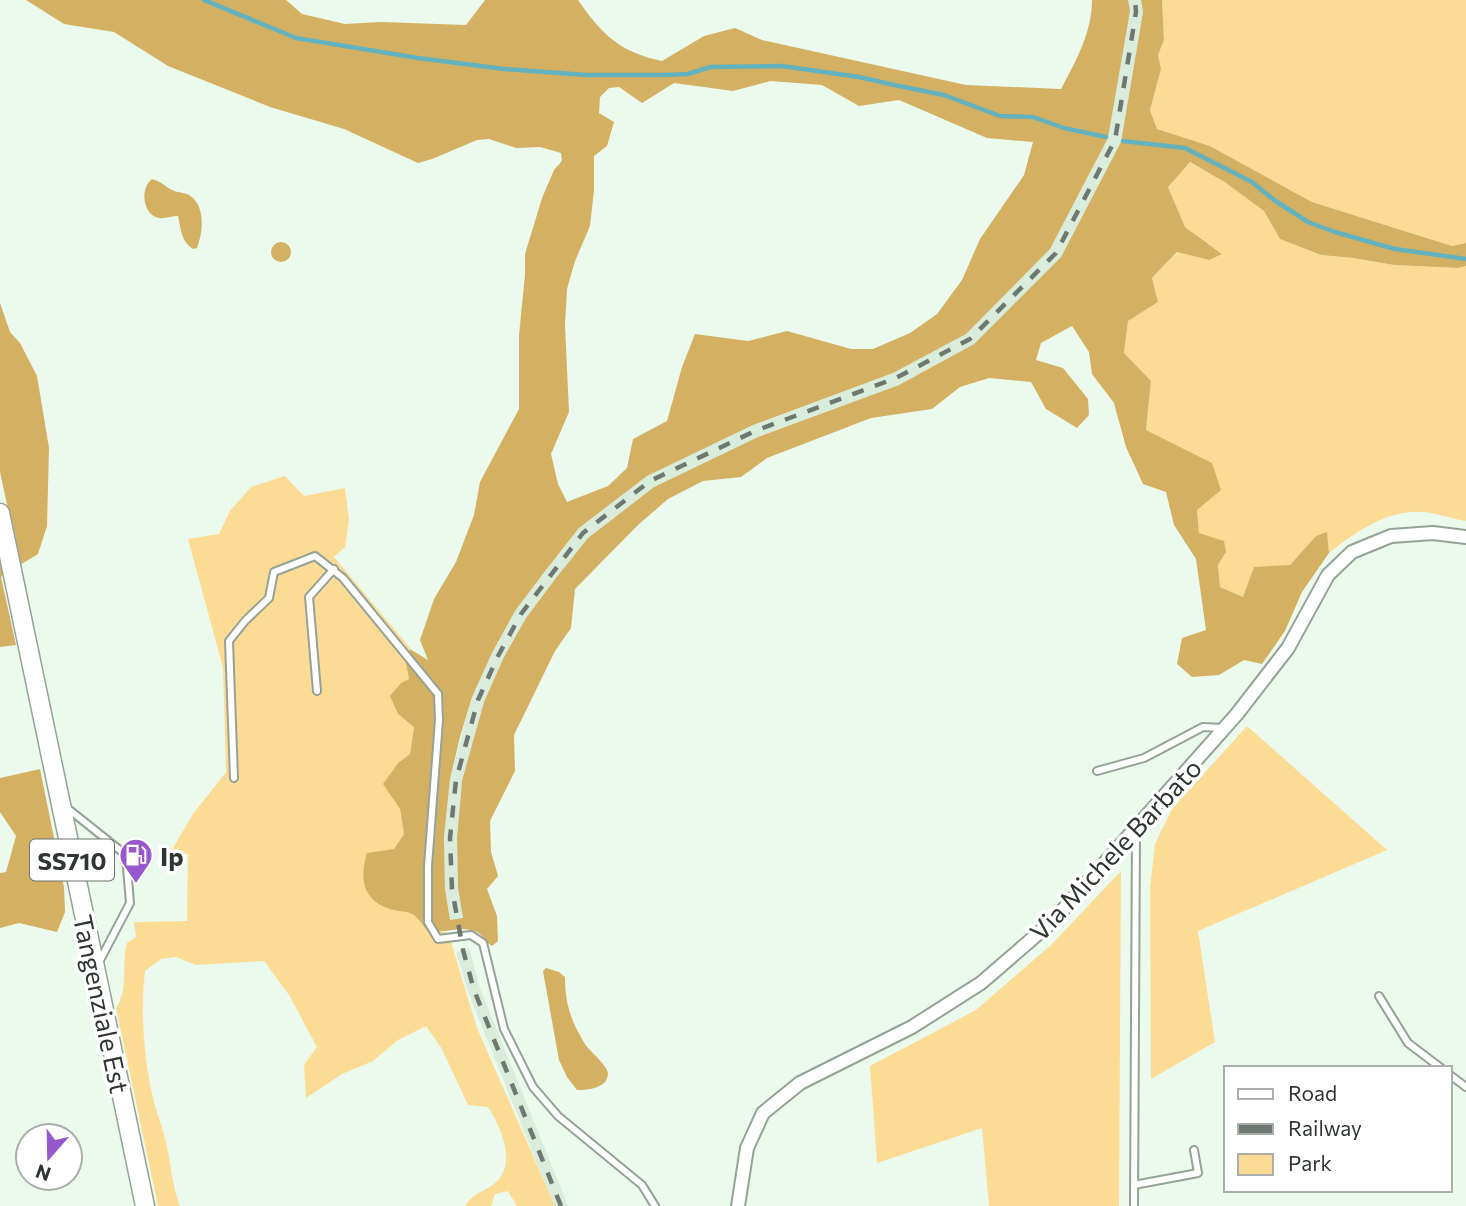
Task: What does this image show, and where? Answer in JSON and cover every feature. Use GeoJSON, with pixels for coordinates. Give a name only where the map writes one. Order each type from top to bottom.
{"type":"FeatureCollection","features":[{"type":"Feature","properties":{"kind":"main road","name":"Tangenziale Est"},"geometry":{"type":"LineString","coordinates":[[0,513],[145,1206]]}},
{"type":"Feature","properties":{"kind":"street","name":"Via Michele Barbato"},"geometry":{"type":"LineString","coordinates":[[738,1206],[747,1148],[763,1113],[800,1083],[912,1027],[981,983],[1054,920],[1225,728],[1288,648],[1328,575],[1352,552],[1391,536],[1433,533],[1466,537]]}},
{"type":"Feature","properties":{"kind":"lane"},"geometry":{"type":"LineString","coordinates":[[234,778],[229,641],[269,598],[274,572],[315,556],[334,569],[438,694],[439,720],[428,866],[428,922],[438,939],[471,935],[483,943],[504,1029],[533,1087],[558,1116],[642,1185],[655,1206]]}},
{"type":"Feature","properties":{"kind":"lane"},"geometry":{"type":"LineString","coordinates":[[317,691],[309,597],[334,569]]}},
{"type":"Feature","properties":{"kind":"lane"},"geometry":{"type":"LineString","coordinates":[[1097,771],[1144,758],[1203,727],[1225,728]]}},
{"type":"Feature","properties":{"kind":"lane"},"geometry":{"type":"LineString","coordinates":[[60,803],[126,855],[130,903],[94,970]]}},
{"type":"Feature","properties":{"kind":"lane"},"geometry":{"type":"LineString","coordinates":[[1134,1206],[1136,831]]}},
{"type":"Feature","properties":{"kind":"lane"},"geometry":{"type":"LineString","coordinates":[[1379,996],[1408,1043],[1438,1066]]}},
{"type":"Feature","properties":{"kind":"lane"},"geometry":{"type":"LineString","coordinates":[[1134,1185],[1198,1173],[1194,1150]]}},
{"type":"Feature","properties":{"kind":"shaded area"},"geometry":{"type":"Polygon","coordinates":[[[26,0],[286,0],[302,14],[345,24],[381,22],[466,25],[485,0],[578,0],[595,23],[613,40],[635,53],[662,61],[704,36],[735,28],[762,40],[966,85],[1061,89],[1086,35],[1092,0],[1128,0],[1130,11],[1108,138],[1050,249],[966,334],[893,373],[753,425],[647,476],[579,528],[515,611],[472,697],[450,779],[444,837],[445,889],[450,920],[463,918],[458,888],[457,838],[462,781],[484,702],[503,659],[526,618],[556,578],[588,538],[654,487],[758,437],[899,385],[974,344],[1061,257],[1121,142],[1143,12],[1141,0],[1162,0],[1164,40],[1158,55],[1161,69],[1150,110],[1157,129],[1210,146],[1312,202],[1452,246],[1466,243],[1466,266],[1458,268],[1394,265],[1321,255],[1280,239],[1264,211],[1226,183],[1190,162],[1168,187],[1185,227],[1222,254],[1209,260],[1177,252],[1152,278],[1158,302],[1128,321],[1124,353],[1151,381],[1146,430],[1212,463],[1221,490],[1197,510],[1199,533],[1224,541],[1226,552],[1218,565],[1220,587],[1243,597],[1254,567],[1290,565],[1316,536],[1327,532],[1329,553],[1302,592],[1285,631],[1262,664],[1244,660],[1219,675],[1192,677],[1177,664],[1182,638],[1206,630],[1196,559],[1174,525],[1166,492],[1143,484],[1126,447],[1114,403],[1092,374],[1089,352],[1072,326],[1041,343],[1036,360],[1063,368],[1088,399],[1089,415],[1077,428],[1046,409],[1031,382],[989,378],[960,387],[932,409],[871,418],[767,458],[741,477],[703,481],[668,499],[638,525],[575,589],[571,628],[555,651],[514,735],[515,771],[490,821],[491,852],[498,876],[487,889],[497,916],[498,941],[492,946],[475,931],[428,932],[414,915],[378,904],[367,892],[363,878],[367,853],[394,849],[404,834],[400,809],[383,784],[398,763],[410,754],[414,727],[398,714],[390,696],[401,683],[409,679],[406,664],[410,649],[428,660],[420,640],[434,599],[456,562],[474,515],[480,482],[519,409],[519,335],[525,254],[542,198],[554,170],[562,161],[561,153],[540,147],[516,148],[489,139],[477,140],[418,163],[344,129],[270,107],[168,66],[114,32],[64,24],[26,0]],[[771,81],[733,91],[674,83],[642,103],[619,87],[609,88],[600,97],[599,113],[614,122],[607,146],[594,156],[590,226],[567,289],[565,325],[569,412],[551,454],[558,484],[567,502],[608,486],[627,468],[633,439],[667,421],[682,367],[695,334],[748,341],[787,331],[851,349],[873,349],[910,333],[937,314],[962,280],[980,239],[1024,175],[1033,142],[987,138],[899,100],[859,106],[822,85],[771,81]]]}},
{"type":"Feature","properties":{"kind":"shaded area"},"geometry":{"type":"Polygon","coordinates":[[[1128,0],[1141,0],[1143,12],[1121,142],[1061,257],[974,344],[899,385],[758,437],[654,487],[588,538],[484,702],[462,781],[457,838],[458,888],[463,918],[450,920],[445,889],[444,837],[450,779],[472,697],[515,611],[579,528],[647,476],[753,425],[893,373],[966,333],[1050,249],[1108,138],[1129,11],[1128,0]]]}},
{"type":"Feature","properties":{"kind":"shaded area"},"geometry":{"type":"Polygon","coordinates":[[[152,179],[172,190],[187,194],[198,205],[202,220],[197,248],[193,249],[186,242],[178,216],[159,218],[149,212],[144,195],[152,179]]]}},
{"type":"Feature","properties":{"kind":"shaded area"},"geometry":{"type":"Polygon","coordinates":[[[281,242],[288,245],[291,252],[288,259],[281,262],[274,259],[271,252],[274,245],[281,242]]]}},
{"type":"Feature","properties":{"kind":"shaded area"},"geometry":{"type":"Polygon","coordinates":[[[0,303],[10,332],[20,343],[37,376],[49,448],[47,526],[38,554],[20,565],[0,472],[0,303]]]}},
{"type":"Feature","properties":{"kind":"shaded area"},"geometry":{"type":"Polygon","coordinates":[[[0,556],[4,574],[1,577],[16,645],[0,647],[0,556]]]}},
{"type":"Feature","properties":{"kind":"shaded area"},"geometry":{"type":"Polygon","coordinates":[[[40,769],[64,887],[65,912],[57,932],[19,923],[0,928],[0,873],[6,872],[16,836],[0,812],[0,778],[40,769]]]}},
{"type":"Feature","properties":{"kind":"shaded area"},"geometry":{"type":"Polygon","coordinates":[[[469,948],[480,988],[568,1206],[554,1206],[468,992],[456,952],[469,948]]]}},
{"type":"Feature","properties":{"kind":"shaded area"},"geometry":{"type":"Polygon","coordinates":[[[546,968],[565,977],[566,996],[576,1028],[585,1044],[607,1070],[607,1079],[597,1087],[577,1090],[559,1060],[543,971],[546,968]]]}},
{"type":"Feature","properties":{"kind":"green space"},"geometry":{"type":"Polygon","coordinates":[[[1162,0],[1466,0],[1466,243],[1452,246],[1312,202],[1210,146],[1157,129],[1150,110],[1161,69],[1158,55],[1164,40],[1162,0]]]}},
{"type":"Feature","properties":{"kind":"green space"},"geometry":{"type":"Polygon","coordinates":[[[1189,162],[1226,183],[1264,211],[1280,239],[1321,255],[1394,265],[1458,268],[1466,266],[1466,521],[1425,512],[1401,514],[1368,526],[1329,553],[1327,533],[1316,536],[1290,565],[1254,568],[1243,597],[1220,587],[1218,565],[1226,552],[1199,533],[1197,510],[1220,490],[1164,441],[1146,430],[1151,381],[1124,353],[1128,321],[1158,302],[1152,278],[1178,252],[1209,260],[1221,253],[1185,227],[1168,187],[1189,162]]]}},
{"type":"Feature","properties":{"kind":"green space"},"geometry":{"type":"Polygon","coordinates":[[[285,476],[304,496],[345,488],[349,520],[345,547],[334,557],[410,648],[406,664],[409,679],[398,714],[414,726],[410,754],[398,763],[394,799],[400,809],[404,834],[394,849],[387,908],[413,913],[428,932],[448,932],[477,1028],[555,1206],[517,1206],[508,1191],[495,1194],[491,1206],[465,1206],[502,1175],[505,1145],[488,1107],[468,1105],[442,1049],[426,1026],[398,1040],[373,1061],[342,1074],[306,1098],[304,1065],[317,1047],[289,995],[264,961],[196,965],[176,957],[161,959],[145,971],[143,1022],[148,1073],[180,1206],[158,1206],[116,1008],[124,985],[127,943],[136,937],[134,922],[187,921],[188,854],[170,853],[193,814],[226,772],[223,668],[188,539],[219,534],[230,511],[251,487],[285,476]]]}},
{"type":"Feature","properties":{"kind":"green space"},"geometry":{"type":"Polygon","coordinates":[[[1247,726],[1387,850],[1198,931],[1215,1042],[1151,1079],[1150,888],[1155,844],[1172,809],[1247,726]]]}},
{"type":"Feature","properties":{"kind":"green space"},"geometry":{"type":"Polygon","coordinates":[[[1121,871],[1119,1206],[989,1206],[982,1128],[877,1163],[870,1066],[976,1010],[1051,945],[1121,871]]]}},
{"type":"Feature","properties":{"kind":"waterway"},"geometry":{"type":"LineString","coordinates":[[204,0],[296,38],[418,58],[504,69],[586,75],[688,74],[710,67],[782,66],[859,77],[944,95],[1000,116],[1033,117],[1064,128],[1106,137]]}},
{"type":"Feature","properties":{"kind":"waterway"},"geometry":{"type":"LineString","coordinates":[[1123,141],[1185,148],[1252,182],[1308,222],[1335,232],[1395,249],[1466,259]]}},
{"type":"Feature","properties":{"kind":"railway"},"geometry":{"type":"LineString","coordinates":[[561,1206],[474,990],[463,950],[452,889],[450,838],[456,780],[478,700],[498,656],[521,614],[583,533],[650,481],[755,431],[896,378],[970,339],[1056,253],[1115,140],[1136,12],[1135,0]]}},
{"type":"Feature","properties":{"kind":"place","name":"Ip"},"geometry":{"type":"Point","coordinates":[136,885]}}]}
